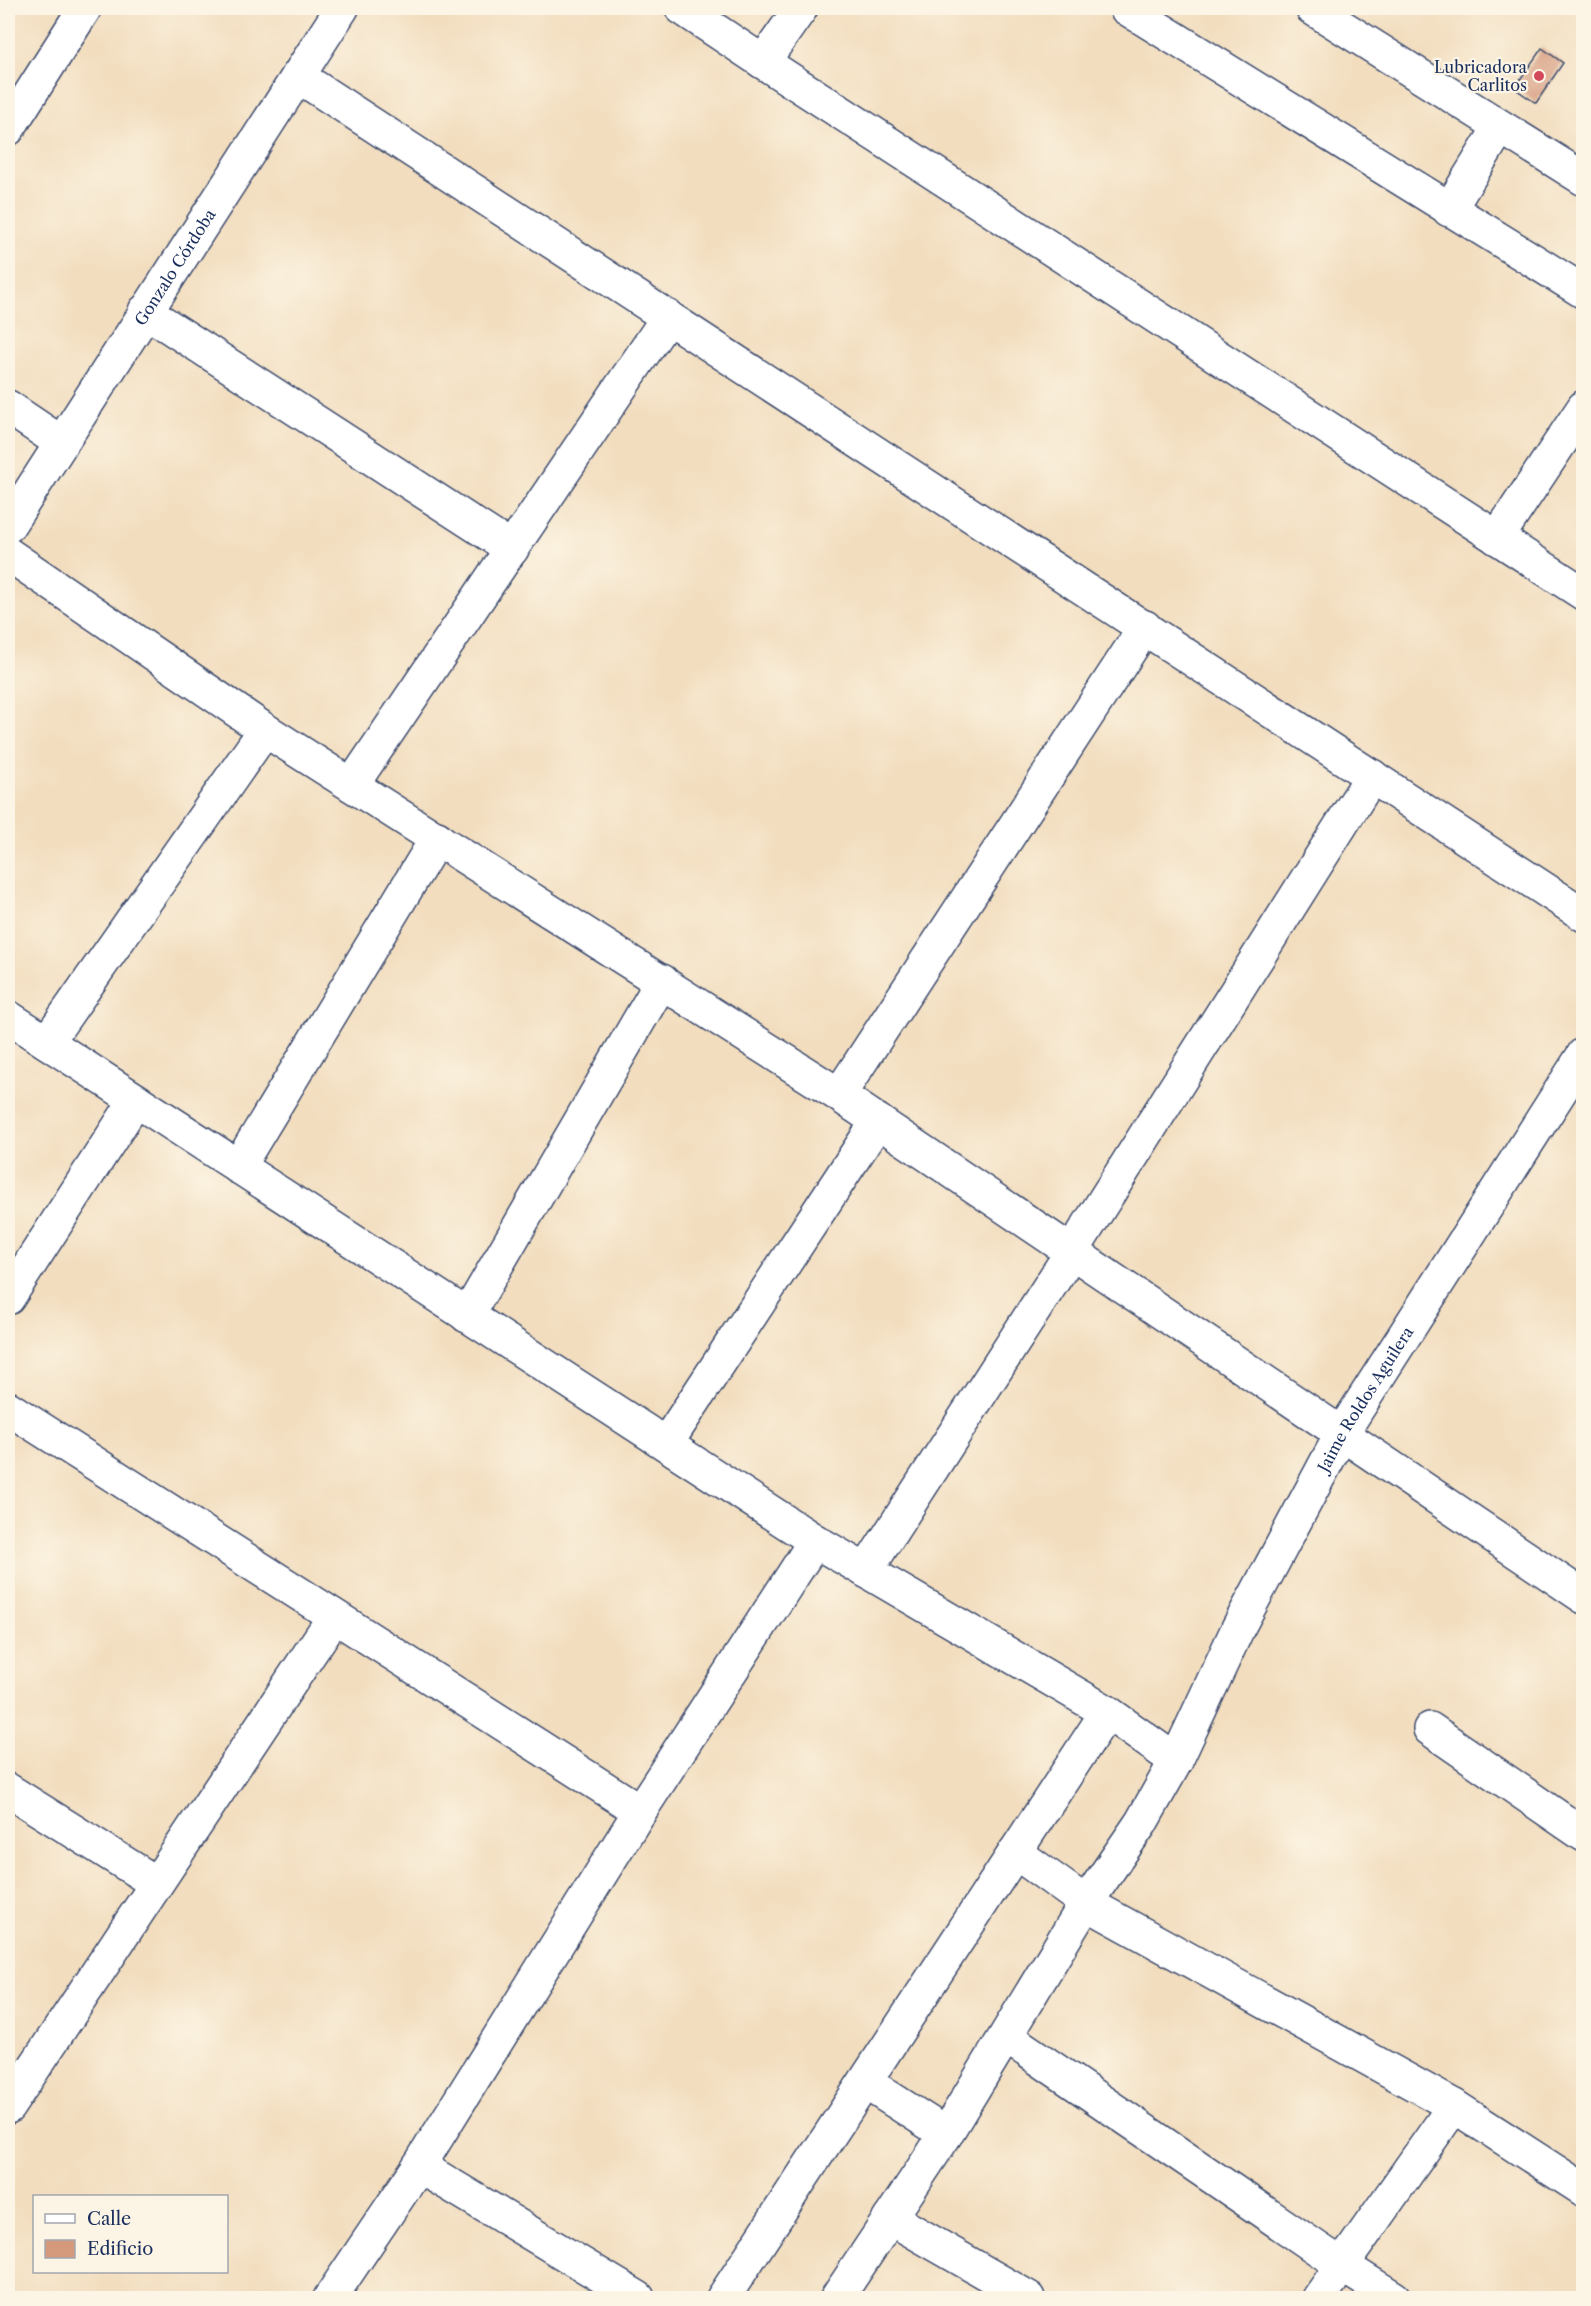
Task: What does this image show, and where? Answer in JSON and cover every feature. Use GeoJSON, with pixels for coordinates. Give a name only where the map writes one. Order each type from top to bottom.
{"type":"FeatureCollection","features":[{"type":"Feature","properties":{"kind":"street"},"geometry":{"type":"LineString","coordinates":[[8,129],[85,8]]}},
{"type":"Feature","properties":{"kind":"street","name":"Gonzalo Córdoba"},"geometry":{"type":"LineString","coordinates":[[8,526],[298,76],[339,8]]}},
{"type":"Feature","properties":{"kind":"street"},"geometry":{"type":"LineString","coordinates":[[682,8],[763,63],[1584,594]]}},
{"type":"Feature","properties":{"kind":"street"},"geometry":{"type":"LineString","coordinates":[[763,63],[801,8]]}},
{"type":"Feature","properties":{"kind":"street"},"geometry":{"type":"LineString","coordinates":[[1126,8],[1584,292]]}},
{"type":"Feature","properties":{"kind":"street"},"geometry":{"type":"LineString","coordinates":[[1312,8],[1584,179]]}},
{"type":"Feature","properties":{"kind":"street"},"geometry":{"type":"LineString","coordinates":[[298,76],[1584,915]]}},
{"type":"Feature","properties":{"kind":"street"},"geometry":{"type":"LineString","coordinates":[[1449,210],[1500,127]]}},
{"type":"Feature","properties":{"kind":"street"},"geometry":{"type":"LineString","coordinates":[[145,311],[512,549]]}},
{"type":"Feature","properties":{"kind":"street"},"geometry":{"type":"LineString","coordinates":[[352,785],[668,317]]}},
{"type":"Feature","properties":{"kind":"street"},"geometry":{"type":"LineString","coordinates":[[8,407],[60,442]]}},
{"type":"Feature","properties":{"kind":"street"},"geometry":{"type":"LineString","coordinates":[[1497,538],[1584,407]]}},
{"type":"Feature","properties":{"kind":"street"},"geometry":{"type":"LineString","coordinates":[[8,554],[265,730],[839,1095],[1584,1597]]}},
{"type":"Feature","properties":{"kind":"street"},"geometry":{"type":"LineString","coordinates":[[839,1095],[1145,627]]}},
{"type":"Feature","properties":{"kind":"street"},"geometry":{"type":"LineString","coordinates":[[47,1042],[265,730]]}},
{"type":"Feature","properties":{"kind":"street"},"geometry":{"type":"LineString","coordinates":[[866,1571],[1071,1253],[1372,776]]}},
{"type":"Feature","properties":{"kind":"street"},"geometry":{"type":"LineString","coordinates":[[238,1167],[437,838]]}},
{"type":"Feature","properties":{"kind":"street"},"geometry":{"type":"LineString","coordinates":[[467,1316],[662,981]]}},
{"type":"Feature","properties":{"kind":"street"},"geometry":{"type":"LineString","coordinates":[[8,1017],[815,1541],[1107,1712],[1176,1761]]}},
{"type":"Feature","properties":{"kind":"street","name":"Jaime Roldos Aguilera"},"geometry":{"type":"LineString","coordinates":[[837,2298],[946,2134],[1007,2037],[1086,1903],[1141,1823],[1176,1761],[1238,1628],[1342,1433],[1584,1054]]}},
{"type":"Feature","properties":{"kind":"street"},"geometry":{"type":"LineString","coordinates":[[8,1298],[136,1100]]}},
{"type":"Feature","properties":{"kind":"street"},"geometry":{"type":"LineString","coordinates":[[666,1444],[878,1121]]}},
{"type":"Feature","properties":{"kind":"street"},"geometry":{"type":"LineString","coordinates":[[8,1408],[640,1811]]}},
{"type":"Feature","properties":{"kind":"street"},"geometry":{"type":"LineString","coordinates":[[330,2298],[419,2166],[640,1811],[815,1541]]}},
{"type":"Feature","properties":{"kind":"street"},"geometry":{"type":"LineString","coordinates":[[8,2107],[334,1617]]}},
{"type":"Feature","properties":{"kind":"street"},"geometry":{"type":"LineString","coordinates":[[723,2298],[1107,1712]]}},
{"type":"Feature","properties":{"kind":"street"},"geometry":{"type":"LineString","coordinates":[[1430,1729],[1584,1835]]}},
{"type":"Feature","properties":{"kind":"street"},"geometry":{"type":"LineString","coordinates":[[8,1790],[156,1884]]}},
{"type":"Feature","properties":{"kind":"street"},"geometry":{"type":"LineString","coordinates":[[1015,1852],[1086,1903],[1454,2106],[1584,2190]]}},
{"type":"Feature","properties":{"kind":"street"},"geometry":{"type":"LineString","coordinates":[[1007,2037],[1342,2266],[1394,2298]]}},
{"type":"Feature","properties":{"kind":"street"},"geometry":{"type":"LineString","coordinates":[[865,2082],[946,2134]]}},
{"type":"Feature","properties":{"kind":"street"},"geometry":{"type":"LineString","coordinates":[[1319,2298],[1454,2106]]}},
{"type":"Feature","properties":{"kind":"street"},"geometry":{"type":"LineString","coordinates":[[419,2166],[638,2298]]}},
{"type":"Feature","properties":{"kind":"street"},"geometry":{"type":"LineString","coordinates":[[890,2218],[1029,2298]]}},
{"type":"Feature","properties":{"kind":"building","name":"Lubricadora Carlitos"},"geometry":{"type":"Polygon","coordinates":[[[1542,48],[1563,63],[1536,103],[1514,88],[1542,48]]]}},
{"type":"Feature","properties":{"kind":"place","name":"Lubricadora Carlitos"},"geometry":{"type":"Point","coordinates":[1539,76]}}]}
